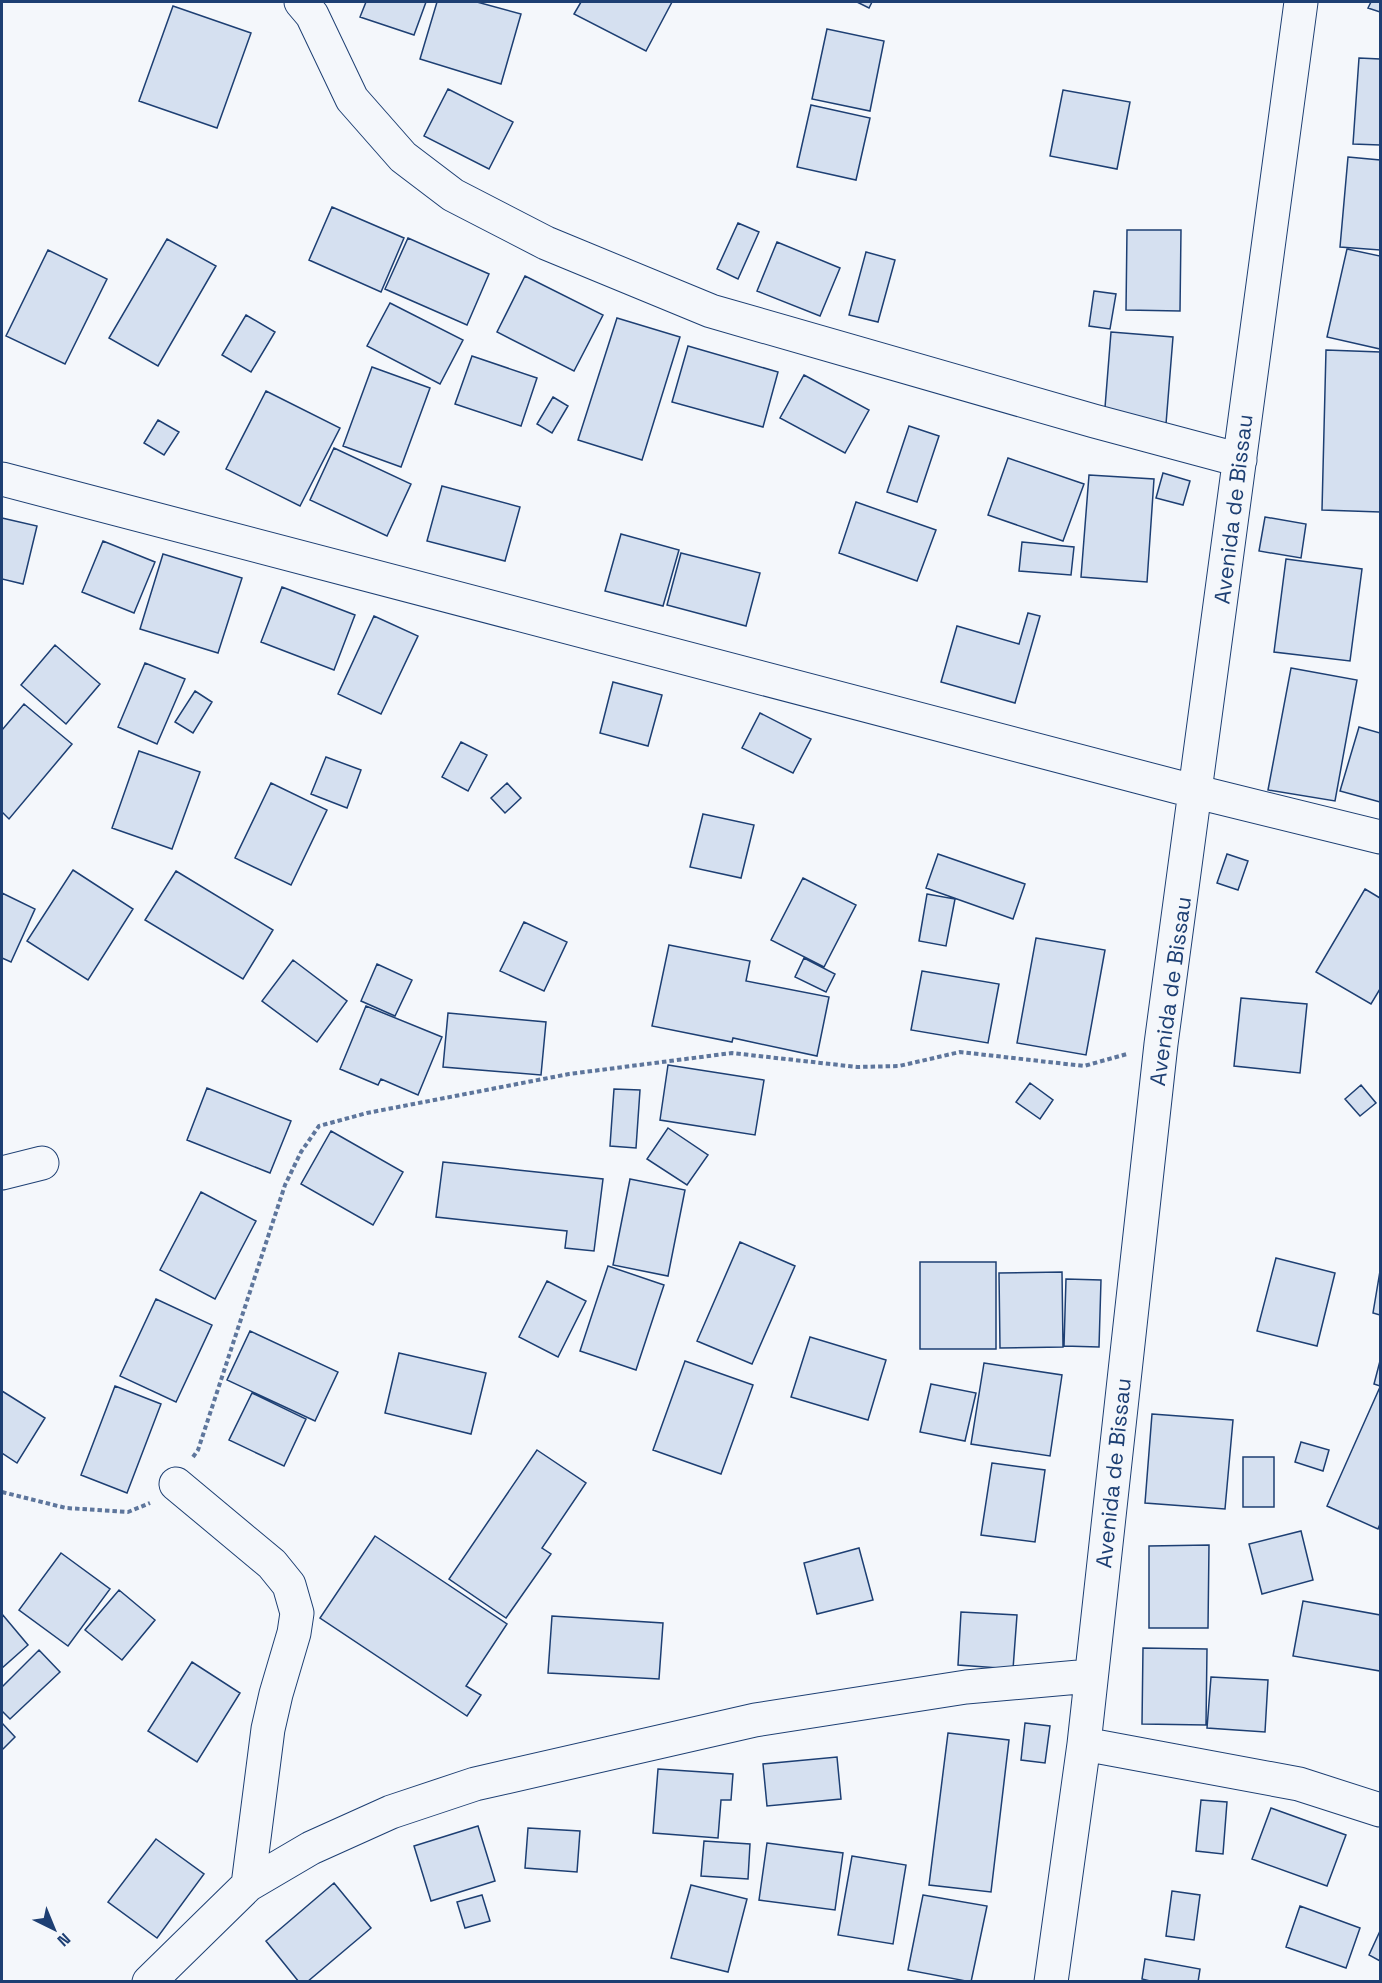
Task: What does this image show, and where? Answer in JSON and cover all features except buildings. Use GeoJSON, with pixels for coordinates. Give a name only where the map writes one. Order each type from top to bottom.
{"type":"FeatureCollection","features":[{"type":"Feature","properties":{"kind":"street"},"geometry":{"type":"LineString","coordinates":[[301,2],[312,15],[352,99],[403,158],[453,195],[546,243],[711,311],[1094,421],[1240,460]]}},
{"type":"Feature","properties":{"kind":"street","name":"Avenida de Bissau"},"geometry":{"type":"LineString","coordinates":[[1051,1982],[1084,1744],[1161,1044],[1197,792],[1301,2]]}},
{"type":"Feature","properties":{"kind":"street"},"geometry":{"type":"LineString","coordinates":[[2,479],[1197,792],[1380,837]]}},
{"type":"Feature","properties":{"kind":"street"},"geometry":{"type":"LineString","coordinates":[[2,1173],[42,1163]]}},
{"type":"Feature","properties":{"kind":"street"},"geometry":{"type":"LineString","coordinates":[[176,1484],[272,1564],[289,1585],[297,1613],[294,1633],[268,1729],[248,1885]]}},
{"type":"Feature","properties":{"kind":"street"},"geometry":{"type":"LineString","coordinates":[[149,1982],[248,1885],[311,1848],[391,1812],[476,1784],[755,1720],[966,1687],[1090,1676]]}},
{"type":"Feature","properties":{"kind":"street"},"geometry":{"type":"LineString","coordinates":[[1084,1744],[1299,1784],[1380,1810]]}},
{"type":"Feature","properties":{"kind":"path"},"geometry":{"type":"LineString","coordinates":[[2,1492],[66,1508],[128,1512],[155,1502],[176,1484],[198,1450],[285,1185],[301,1152],[319,1126],[367,1113],[569,1074],[732,1053],[857,1067],[899,1066],[960,1052],[1084,1066],[1161,1044]]}}]}
